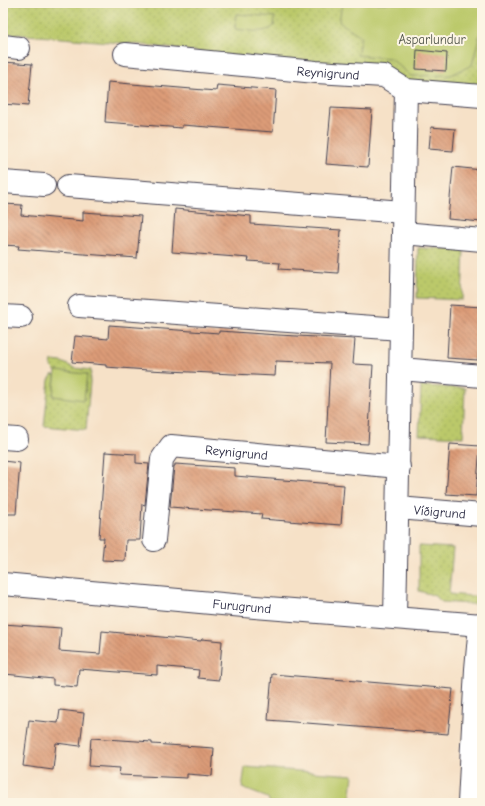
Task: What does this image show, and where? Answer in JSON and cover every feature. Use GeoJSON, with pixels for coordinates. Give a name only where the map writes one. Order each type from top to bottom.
{"type":"FeatureCollection","features":[{"type":"Feature","properties":{"kind":"street","name":"Reynigrund"},"geometry":{"type":"LineString","coordinates":[[125,54],[316,72],[384,76],[406,90]]}},
{"type":"Feature","properties":{"kind":"street"},"geometry":{"type":"LineString","coordinates":[[395,617],[406,90],[482,96]]}},
{"type":"Feature","properties":{"kind":"street"},"geometry":{"type":"LineString","coordinates":[[3,182],[44,185]]}},
{"type":"Feature","properties":{"kind":"street"},"geometry":{"type":"LineString","coordinates":[[68,186],[403,222],[482,240]]}},
{"type":"Feature","properties":{"kind":"street"},"geometry":{"type":"LineString","coordinates":[[79,306],[402,329]]}},
{"type":"Feature","properties":{"kind":"street"},"geometry":{"type":"LineString","coordinates":[[401,369],[482,376]]}},
{"type":"Feature","properties":{"kind":"street","name":"Reynigrund"},"geometry":{"type":"LineString","coordinates":[[154,540],[162,459],[171,446],[398,467]]}},
{"type":"Feature","properties":{"kind":"street","name":"Víðigrund"},"geometry":{"type":"LineString","coordinates":[[398,508],[482,515]]}},
{"type":"Feature","properties":{"kind":"street","name":"Furugrund"},"geometry":{"type":"LineString","coordinates":[[3,584],[255,607],[481,624]]}},
{"type":"Feature","properties":{"kind":"street"},"geometry":{"type":"LineString","coordinates":[[469,803],[476,670],[481,624]]}},
{"type":"Feature","properties":{"kind":"green space"},"geometry":{"type":"Polygon","coordinates":[[[3,3],[482,3],[482,96],[366,73],[144,45],[3,33],[3,3]]]}},
{"type":"Feature","properties":{"kind":"green space","name":"Asparlundur"},"geometry":{"type":"Polygon","coordinates":[[[342,3],[482,3],[482,25],[472,65],[451,75],[411,76],[390,58],[357,55],[361,36],[339,22],[342,3]]]}},
{"type":"Feature","properties":{"kind":"green space"},"geometry":{"type":"Polygon","coordinates":[[[236,14],[275,17],[274,26],[270,29],[260,31],[235,29],[236,14]]]}},
{"type":"Feature","properties":{"kind":"green space"},"geometry":{"type":"Polygon","coordinates":[[[418,248],[464,249],[462,300],[417,298],[418,248]]]}},
{"type":"Feature","properties":{"kind":"green space"},"geometry":{"type":"Polygon","coordinates":[[[52,361],[62,362],[74,368],[91,370],[86,430],[44,426],[49,380],[53,374],[55,376],[53,396],[84,399],[87,374],[56,372],[51,367],[52,361]]]}},
{"type":"Feature","properties":{"kind":"green space"},"geometry":{"type":"Polygon","coordinates":[[[56,371],[87,374],[84,400],[53,396],[56,371]]]}},
{"type":"Feature","properties":{"kind":"green space"},"geometry":{"type":"Polygon","coordinates":[[[421,386],[465,388],[463,437],[419,435],[421,386]]]}},
{"type":"Feature","properties":{"kind":"green space"},"geometry":{"type":"Polygon","coordinates":[[[419,546],[453,548],[449,594],[482,597],[482,605],[442,602],[433,595],[419,591],[419,546]]]}},
{"type":"Feature","properties":{"kind":"green space"},"geometry":{"type":"Polygon","coordinates":[[[245,767],[353,775],[350,803],[270,803],[268,798],[242,788],[245,767]]]}},
{"type":"Feature","properties":{"kind":"building"},"geometry":{"type":"Polygon","coordinates":[[[417,50],[447,53],[446,71],[416,69],[417,50]]]}},
{"type":"Feature","properties":{"kind":"building"},"geometry":{"type":"Polygon","coordinates":[[[3,62],[32,64],[28,106],[3,104],[3,62]]]}},
{"type":"Feature","properties":{"kind":"building"},"geometry":{"type":"Polygon","coordinates":[[[108,82],[216,91],[217,85],[276,90],[273,132],[182,125],[182,128],[105,122],[108,82]]]}},
{"type":"Feature","properties":{"kind":"building"},"geometry":{"type":"Polygon","coordinates":[[[331,108],[372,110],[368,167],[326,164],[331,108]]]}},
{"type":"Feature","properties":{"kind":"building"},"geometry":{"type":"Polygon","coordinates":[[[431,127],[455,129],[453,151],[429,149],[431,127]]]}},
{"type":"Feature","properties":{"kind":"building"},"geometry":{"type":"Polygon","coordinates":[[[453,167],[482,170],[482,222],[448,219],[453,167]]]}},
{"type":"Feature","properties":{"kind":"building"},"geometry":{"type":"Polygon","coordinates":[[[3,204],[22,205],[21,215],[83,221],[83,212],[141,216],[137,258],[18,249],[19,246],[3,245],[3,204]]]}},
{"type":"Feature","properties":{"kind":"building"},"geometry":{"type":"Polygon","coordinates":[[[175,209],[251,216],[251,224],[341,230],[338,273],[279,269],[280,263],[248,261],[249,258],[172,252],[175,209]]]}},
{"type":"Feature","properties":{"kind":"building"},"geometry":{"type":"Polygon","coordinates":[[[450,305],[482,307],[478,360],[447,358],[450,305]]]}},
{"type":"Feature","properties":{"kind":"building"},"geometry":{"type":"Polygon","coordinates":[[[109,325],[219,333],[219,331],[355,339],[353,364],[373,365],[368,444],[326,442],[330,363],[276,361],[275,376],[148,370],[106,367],[106,365],[72,362],[75,336],[108,339],[109,325]]]}},
{"type":"Feature","properties":{"kind":"building"},"geometry":{"type":"Polygon","coordinates":[[[450,444],[480,446],[476,496],[446,494],[450,444]]]}},
{"type":"Feature","properties":{"kind":"building"},"geometry":{"type":"Polygon","coordinates":[[[105,452],[136,454],[136,463],[149,464],[145,505],[142,504],[140,540],[126,540],[125,561],[102,560],[104,538],[99,538],[105,452]]]}},
{"type":"Feature","properties":{"kind":"building"},"geometry":{"type":"Polygon","coordinates":[[[3,461],[20,463],[16,514],[3,514],[3,461]]]}},
{"type":"Feature","properties":{"kind":"building"},"geometry":{"type":"Polygon","coordinates":[[[175,464],[235,468],[235,476],[344,485],[341,525],[261,519],[262,514],[170,507],[175,464]]]}},
{"type":"Feature","properties":{"kind":"building"},"geometry":{"type":"Polygon","coordinates":[[[3,624],[61,628],[59,651],[100,654],[102,631],[201,641],[202,639],[222,641],[219,680],[198,678],[199,670],[157,666],[157,675],[79,669],[77,687],[53,685],[53,679],[5,674],[6,662],[3,661],[3,624]]]}},
{"type":"Feature","properties":{"kind":"building"},"geometry":{"type":"Polygon","coordinates":[[[272,674],[453,689],[448,734],[268,720],[272,674]]]}},
{"type":"Feature","properties":{"kind":"building"},"geometry":{"type":"Polygon","coordinates":[[[60,710],[84,713],[80,746],[56,743],[53,770],[23,766],[29,720],[58,723],[60,710]]]}},
{"type":"Feature","properties":{"kind":"building"},"geometry":{"type":"Polygon","coordinates":[[[91,738],[214,748],[212,776],[187,774],[187,778],[119,775],[120,768],[89,766],[91,738]]]}}]}
